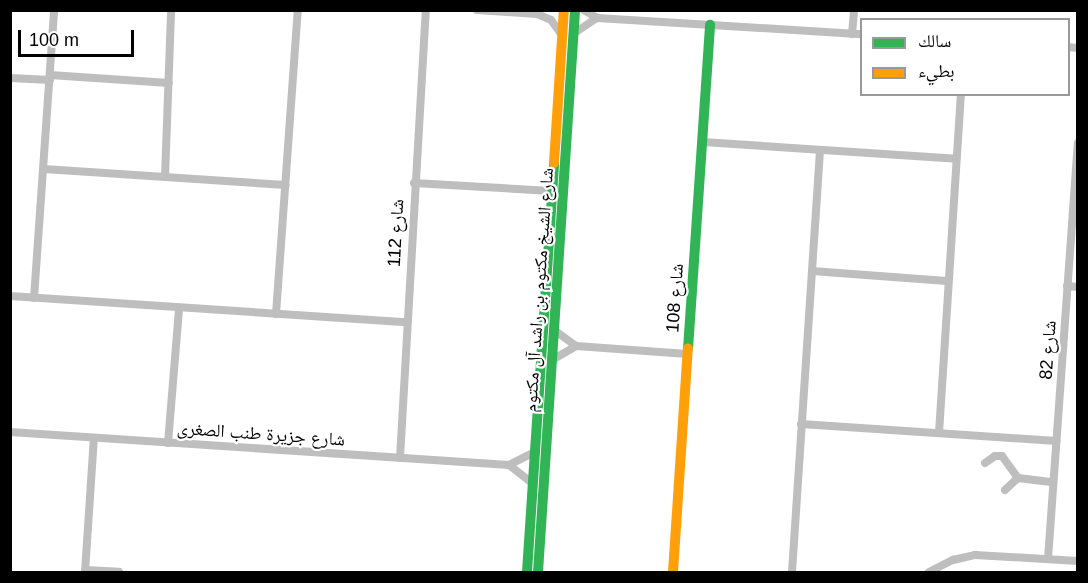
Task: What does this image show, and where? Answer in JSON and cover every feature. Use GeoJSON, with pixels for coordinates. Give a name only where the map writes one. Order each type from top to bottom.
{"type":"FeatureCollection","features":[{"type":"Feature","properties":{"kind":"street"},"geometry":{"type":"LineString","coordinates":[[34,298],[54,10]]}},
{"type":"Feature","properties":{"kind":"street"},"geometry":{"type":"LineString","coordinates":[[163,177],[171,10]]}},
{"type":"Feature","properties":{"kind":"street"},"geometry":{"type":"LineString","coordinates":[[171,36],[176,10]]}},
{"type":"Feature","properties":{"kind":"street"},"geometry":{"type":"LineString","coordinates":[[276,314],[298,10]]}},
{"type":"Feature","properties":{"kind":"street","name":"شارع 112"},"geometry":{"type":"LineString","coordinates":[[400,458],[414,183],[426,10]]}},
{"type":"Feature","properties":{"kind":"street"},"geometry":{"type":"LineString","coordinates":[[477,10],[537,14],[551,20],[567,34],[597,18]]}},
{"type":"Feature","properties":{"kind":"street"},"geometry":{"type":"LineString","coordinates":[[537,14],[546,10]]}},
{"type":"Feature","properties":{"kind":"street","name":"شارع الشيخ مكتوم بن راشد آل مكتوم"},"geometry":{"type":"LineString","coordinates":[[537,573],[553,329],[567,34],[564,10]]}},
{"type":"Feature","properties":{"kind":"street","name":"شارع الشيخ مكتوم بن راشد آل مكتوم"},"geometry":{"type":"LineString","coordinates":[[527,573],[552,191],[567,34],[574,10]]}},
{"type":"Feature","properties":{"kind":"street"},"geometry":{"type":"LineString","coordinates":[[584,10],[597,18],[860,34]]}},
{"type":"Feature","properties":{"kind":"street"},"geometry":{"type":"LineString","coordinates":[[852,34],[854,10]]}},
{"type":"Feature","properties":{"kind":"street","name":"شارع 108"},"geometry":{"type":"LineString","coordinates":[[673,573],[704,142],[710,25]]}},
{"type":"Feature","properties":{"kind":"street"},"geometry":{"type":"LineString","coordinates":[[10,78],[168,83]]}},
{"type":"Feature","properties":{"kind":"street"},"geometry":{"type":"LineString","coordinates":[[939,434],[947,281],[961,96]]}},
{"type":"Feature","properties":{"kind":"street"},"geometry":{"type":"LineString","coordinates":[[704,142],[956,159]]}},
{"type":"Feature","properties":{"kind":"street","name":"شارع 82"},"geometry":{"type":"LineString","coordinates":[[1048,559],[1077,143]]}},
{"type":"Feature","properties":{"kind":"street"},"geometry":{"type":"LineString","coordinates":[[792,573],[820,150]]}},
{"type":"Feature","properties":{"kind":"street"},"geometry":{"type":"LineString","coordinates":[[44,168],[285,185]]}},
{"type":"Feature","properties":{"kind":"street"},"geometry":{"type":"LineString","coordinates":[[414,183],[552,191]]}},
{"type":"Feature","properties":{"kind":"street"},"geometry":{"type":"LineString","coordinates":[[812,271],[947,281]]}},
{"type":"Feature","properties":{"kind":"street"},"geometry":{"type":"LineString","coordinates":[[1067,284],[1077,284]]}},
{"type":"Feature","properties":{"kind":"street"},"geometry":{"type":"LineString","coordinates":[[10,296],[406,322]]}},
{"type":"Feature","properties":{"kind":"street"},"geometry":{"type":"LineString","coordinates":[[168,443],[179,308]]}},
{"type":"Feature","properties":{"kind":"street"},"geometry":{"type":"LineString","coordinates":[[553,329],[576,346],[688,354]]}},
{"type":"Feature","properties":{"kind":"street"},"geometry":{"type":"LineString","coordinates":[[551,361],[576,346]]}},
{"type":"Feature","properties":{"kind":"street"},"geometry":{"type":"LineString","coordinates":[[801,424],[1056,441]]}},
{"type":"Feature","properties":{"kind":"street","name":"شارع جزيرة طنب الصغرى"},"geometry":{"type":"LineString","coordinates":[[10,432],[509,465]]}},
{"type":"Feature","properties":{"kind":"street"},"geometry":{"type":"LineString","coordinates":[[94,438],[85,571],[119,573]]}},
{"type":"Feature","properties":{"kind":"street"},"geometry":{"type":"LineString","coordinates":[[532,483],[509,465],[535,452]]}},
{"type":"Feature","properties":{"kind":"street"},"geometry":{"type":"LineString","coordinates":[[985,463],[995,456],[1002,456],[1018,478],[1053,482]]}},
{"type":"Feature","properties":{"kind":"street"},"geometry":{"type":"LineString","coordinates":[[1005,490],[1018,478]]}},
{"type":"Feature","properties":{"kind":"street"},"geometry":{"type":"LineString","coordinates":[[929,573],[953,560],[975,555],[1077,561]]}},
{"type":"Feature","properties":{"kind":"traffic: fast"},"geometry":{"type":"LineString","coordinates":[[538,572],[575,10]]}},
{"type":"Feature","properties":{"kind":"traffic: fast"},"geometry":{"type":"LineString","coordinates":[[688,349],[710,25]]}},
{"type":"Feature","properties":{"kind":"traffic: fast"},"geometry":{"type":"LineString","coordinates":[[527,572],[554,163]]}},
{"type":"Feature","properties":{"kind":"traffic: slow"},"geometry":{"type":"LineString","coordinates":[[554,163],[564,10]]}},
{"type":"Feature","properties":{"kind":"traffic: slow"},"geometry":{"type":"LineString","coordinates":[[673,572],[688,349]]}}]}
